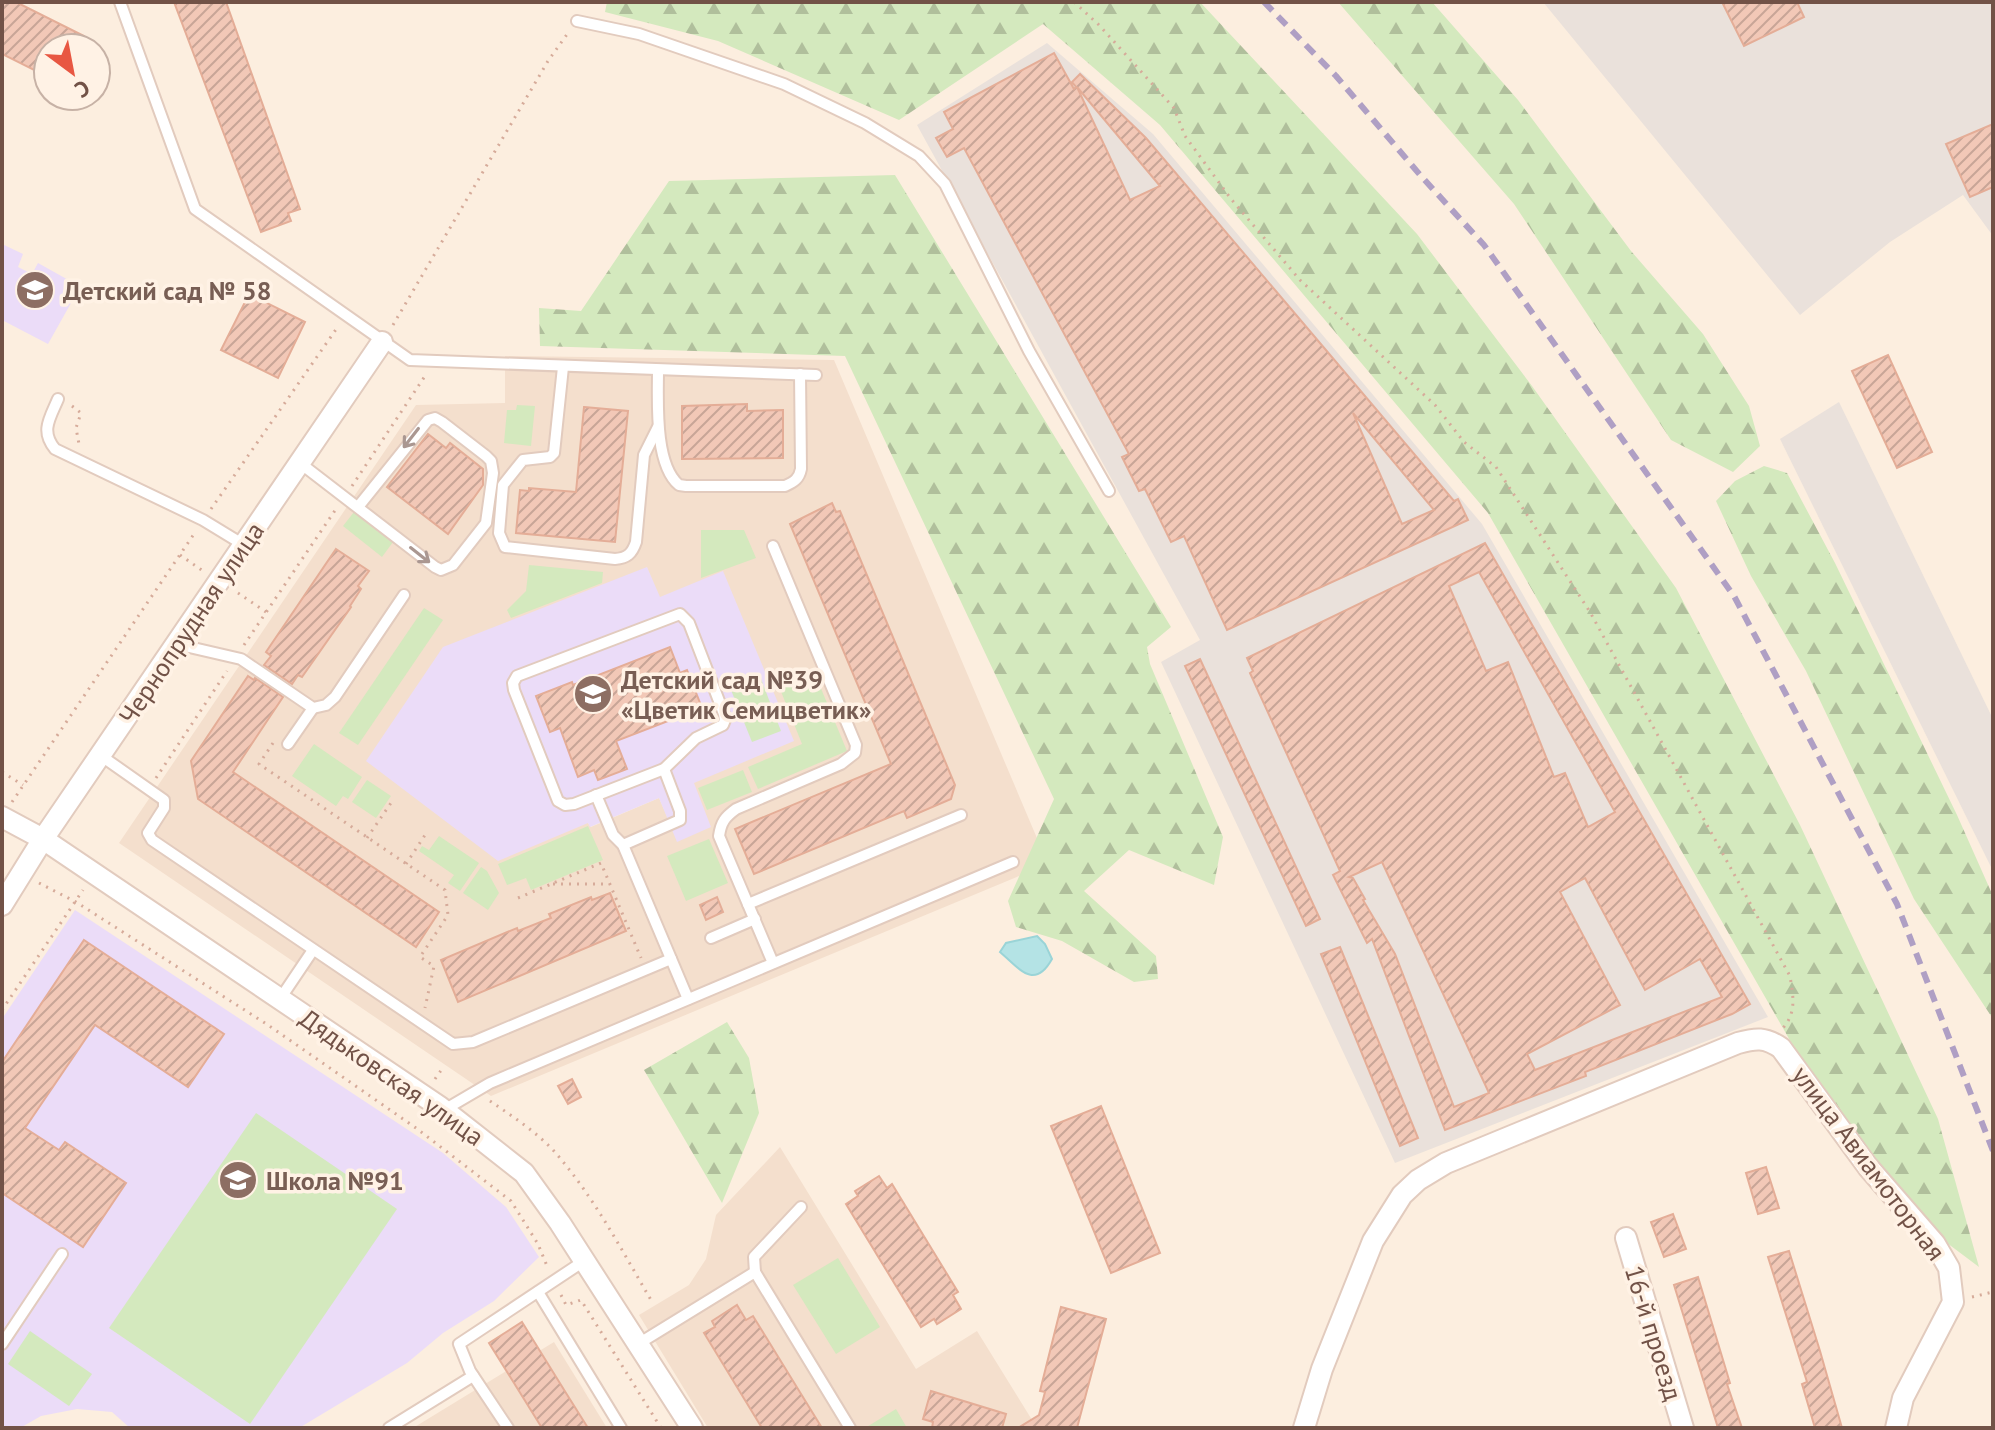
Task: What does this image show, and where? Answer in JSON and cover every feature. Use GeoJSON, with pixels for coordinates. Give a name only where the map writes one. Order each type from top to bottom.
{"type":"FeatureCollection","features":[{"type":"Feature","properties":{"kind":"street","name":"Чернопрудная улица"},"geometry":{"type":"LineString","coordinates":[[2,905],[43,839],[382,342]]}},
{"type":"Feature","properties":{"kind":"street","name":"Дядьковская улица"},"geometry":{"type":"LineString","coordinates":[[2,817],[43,839],[444,1110],[524,1173],[692,1428]]}},
{"type":"Feature","properties":{"kind":"street"},"geometry":{"type":"LineString","coordinates":[[1304,1428],[1322,1369],[1373,1241],[1389,1212],[1418,1180],[1446,1163],[1609,1094],[1738,1043],[1756,1038],[1768,1039]]}},
{"type":"Feature","properties":{"kind":"street","name":"улица Авиамоторная"},"geometry":{"type":"LineString","coordinates":[[1768,1039],[1781,1048],[1868,1167],[1935,1244],[1949,1268],[1953,1302],[1903,1398],[1896,1428]]}},
{"type":"Feature","properties":{"kind":"street","name":"16-й проезд"},"geometry":{"type":"LineString","coordinates":[[1626,1238],[1683,1428]]}},
{"type":"Feature","properties":{"kind":"lane"},"geometry":{"type":"LineString","coordinates":[[120,2],[195,209],[410,360],[816,375]]}},
{"type":"Feature","properties":{"kind":"lane"},"geometry":{"type":"LineString","coordinates":[[577,21],[639,34],[784,84],[865,123],[919,156],[945,184],[1029,351],[1109,491]]}},
{"type":"Feature","properties":{"kind":"lane"},"geometry":{"type":"LineString","coordinates":[[563,367],[554,453],[550,457],[523,460],[503,485],[499,533],[505,547],[625,558],[633,551],[636,542],[644,455],[658,427]]}},
{"type":"Feature","properties":{"kind":"lane"},"geometry":{"type":"LineString","coordinates":[[658,370],[658,427],[668,473],[679,485],[785,486],[799,477],[800,374]]}},
{"type":"Feature","properties":{"kind":"lane"},"geometry":{"type":"LineString","coordinates":[[58,399],[46,430],[55,449],[203,520],[244,545]]}},
{"type":"Feature","properties":{"kind":"lane"},"geometry":{"type":"LineString","coordinates":[[300,463],[435,567],[447,570],[486,523],[493,466],[486,456],[442,422],[435,418],[428,420],[358,507]]}},
{"type":"Feature","properties":{"kind":"lane"},"geometry":{"type":"LineString","coordinates":[[773,546],[856,745],[855,753],[841,764],[736,809],[725,816],[721,825],[719,836],[773,963]]}},
{"type":"Feature","properties":{"kind":"lane"},"geometry":{"type":"LineString","coordinates":[[288,744],[313,708],[326,705],[335,697],[404,595]]}},
{"type":"Feature","properties":{"kind":"lane"},"geometry":{"type":"LineString","coordinates":[[680,614],[689,623],[725,720],[723,725],[696,738],[664,769],[596,795],[565,805],[558,801],[513,683],[517,676],[525,672],[680,614]]}},
{"type":"Feature","properties":{"kind":"lane"},"geometry":{"type":"LineString","coordinates":[[176,644],[236,658],[313,708]]}},
{"type":"Feature","properties":{"kind":"lane"},"geometry":{"type":"LineString","coordinates":[[100,755],[164,800],[164,808],[148,833],[152,840],[453,1044],[463,1044],[671,959]]}},
{"type":"Feature","properties":{"kind":"lane"},"geometry":{"type":"LineString","coordinates":[[623,845],[680,820],[680,811],[664,769]]}},
{"type":"Feature","properties":{"kind":"lane"},"geometry":{"type":"LineString","coordinates":[[596,795],[613,835],[623,845],[688,999]]}},
{"type":"Feature","properties":{"kind":"lane"},"geometry":{"type":"LineString","coordinates":[[748,904],[961,815]]}},
{"type":"Feature","properties":{"kind":"lane"},"geometry":{"type":"LineString","coordinates":[[444,1110],[490,1083],[1013,862]]}},
{"type":"Feature","properties":{"kind":"lane"},"geometry":{"type":"LineString","coordinates":[[711,938],[755,919]]}},
{"type":"Feature","properties":{"kind":"lane"},"geometry":{"type":"LineString","coordinates":[[280,999],[313,950]]}},
{"type":"Feature","properties":{"kind":"lane"},"geometry":{"type":"LineString","coordinates":[[801,1207],[754,1257],[755,1272],[850,1428]]}},
{"type":"Feature","properties":{"kind":"lane"},"geometry":{"type":"LineString","coordinates":[[2,1344],[62,1254]]}},
{"type":"Feature","properties":{"kind":"lane"},"geometry":{"type":"LineString","coordinates":[[508,1428],[473,1376],[459,1344],[584,1261]]}},
{"type":"Feature","properties":{"kind":"lane"},"geometry":{"type":"LineString","coordinates":[[638,1344],[755,1272]]}},
{"type":"Feature","properties":{"kind":"lane"},"geometry":{"type":"LineString","coordinates":[[538,1292],[621,1428]]}},
{"type":"Feature","properties":{"kind":"lane"},"geometry":{"type":"LineString","coordinates":[[389,1428],[473,1376]]}},
{"type":"Feature","properties":{"kind":"path"},"geometry":{"type":"LineString","coordinates":[[1074,2],[1099,25],[1174,108],[1185,136],[1231,199],[1300,280],[1435,405],[1464,442],[1496,467],[1590,612],[1790,976],[1794,998],[1792,1018],[1768,1039]]}},
{"type":"Feature","properties":{"kind":"path"},"geometry":{"type":"LineString","coordinates":[[382,342],[548,61],[577,21]]}},
{"type":"Feature","properties":{"kind":"path"},"geometry":{"type":"LineString","coordinates":[[209,512],[345,316]]}},
{"type":"Feature","properties":{"kind":"path"},"geometry":{"type":"LineString","coordinates":[[154,781],[434,362]]}},
{"type":"Feature","properties":{"kind":"path"},"geometry":{"type":"LineString","coordinates":[[58,399],[79,409],[81,413],[76,437],[86,450]]}},
{"type":"Feature","properties":{"kind":"path"},"geometry":{"type":"LineString","coordinates":[[2,772],[23,785],[198,528]]}},
{"type":"Feature","properties":{"kind":"path"},"geometry":{"type":"LineString","coordinates":[[179,555],[203,571]]}},
{"type":"Feature","properties":{"kind":"path"},"geometry":{"type":"LineString","coordinates":[[238,593],[266,612]]}},
{"type":"Feature","properties":{"kind":"path"},"geometry":{"type":"LineString","coordinates":[[277,737],[259,764],[445,890],[448,915],[420,957],[434,966],[421,1023]]}},
{"type":"Feature","properties":{"kind":"path"},"geometry":{"type":"LineString","coordinates":[[367,838],[393,800]]}},
{"type":"Feature","properties":{"kind":"path"},"geometry":{"type":"LineString","coordinates":[[406,864],[427,832]]}},
{"type":"Feature","properties":{"kind":"path"},"geometry":{"type":"LineString","coordinates":[[518,898],[601,863],[645,969]]}},
{"type":"Feature","properties":{"kind":"path"},"geometry":{"type":"LineString","coordinates":[[23,874],[76,902],[268,1025],[416,1128],[511,1201],[538,1244],[566,1305],[581,1300],[661,1428]]}},
{"type":"Feature","properties":{"kind":"path"},"geometry":{"type":"LineString","coordinates":[[2,1010],[89,882]]}},
{"type":"Feature","properties":{"kind":"path"},"geometry":{"type":"LineString","coordinates":[[551,884],[609,884]]}},
{"type":"Feature","properties":{"kind":"path"},"geometry":{"type":"LineString","coordinates":[[431,1085],[442,1069]]}},
{"type":"Feature","properties":{"kind":"path"},"geometry":{"type":"LineString","coordinates":[[484,1097],[520,1121],[552,1149],[589,1197],[651,1300]]}},
{"type":"Feature","properties":{"kind":"shaded area"},"geometry":{"type":"Polygon","coordinates":[[[1543,2],[1993,2],[1993,236],[1963,195],[1890,242],[1800,315],[1543,2]]]}},
{"type":"Feature","properties":{"kind":"shaded area"},"geometry":{"type":"Polygon","coordinates":[[[1047,43],[1153,134],[1482,524],[1768,1017],[1395,1163],[1161,662],[1200,640],[917,125],[1047,43]]]}},
{"type":"Feature","properties":{"kind":"shaded area","name":"Детский сад № 58"},"geometry":{"type":"Polygon","coordinates":[[[2,244],[23,254],[18,267],[32,274],[38,263],[72,282],[63,298],[71,303],[48,344],[2,320],[2,244]]]}},
{"type":"Feature","properties":{"kind":"shaded area"},"geometry":{"type":"Polygon","coordinates":[[[505,356],[834,360],[1048,864],[491,1096],[119,843],[416,405],[505,403],[505,356]],[[647,568],[588,823],[591,827],[659,798],[678,841],[693,783],[659,597],[647,568]]]}},
{"type":"Feature","properties":{"kind":"shaded area"},"geometry":{"type":"Polygon","coordinates":[[[1839,402],[1993,719],[1993,871],[1780,439],[1839,402]]]}},
{"type":"Feature","properties":{"kind":"shaded area","name":"Детский сад №39 «Цветик Семицветик»"},"geometry":{"type":"Polygon","coordinates":[[[647,567],[660,597],[723,571],[794,741],[694,783],[711,827],[677,842],[659,798],[590,827],[588,823],[498,861],[366,761],[443,647],[647,567]]]}},
{"type":"Feature","properties":{"kind":"shaded area","name":"Школа №91"},"geometry":{"type":"Polygon","coordinates":[[[75,910],[443,1153],[506,1207],[539,1257],[494,1301],[443,1333],[407,1363],[299,1428],[130,1428],[112,1412],[77,1409],[41,1416],[20,1428],[2,1428],[2,1019],[75,910]]]}},
{"type":"Feature","properties":{"kind":"shaded area"},"geometry":{"type":"Polygon","coordinates":[[[780,1147],[916,1369],[977,1331],[1037,1428],[708,1428],[639,1315],[689,1285],[706,1259],[716,1215],[780,1147]]]}},
{"type":"Feature","properties":{"kind":"shaded area"},"geometry":{"type":"Polygon","coordinates":[[[554,1342],[607,1428],[413,1428],[554,1342]]]}},
{"type":"Feature","properties":{"kind":"green space"},"geometry":{"type":"Polygon","coordinates":[[[607,2],[1200,2],[1417,234],[1532,386],[1676,588],[1800,825],[1938,1119],[1979,1267],[1875,1189],[1488,513],[1160,125],[1043,24],[899,120],[718,41],[605,12],[607,2]]]}},
{"type":"Feature","properties":{"kind":"green space"},"geometry":{"type":"Polygon","coordinates":[[[1338,2],[1432,2],[1518,100],[1631,251],[1703,334],[1749,406],[1760,446],[1733,472],[1671,440],[1514,204],[1338,2]]]}},
{"type":"Feature","properties":{"kind":"green space"},"geometry":{"type":"Polygon","coordinates":[[[895,175],[1171,627],[1147,647],[1150,664],[1223,837],[1214,885],[1129,850],[1084,891],[1156,956],[1158,979],[1134,982],[1062,941],[1016,927],[1008,901],[1054,799],[845,356],[540,346],[539,308],[581,311],[669,181],[895,175]]]}},
{"type":"Feature","properties":{"kind":"green space"},"geometry":{"type":"Polygon","coordinates":[[[517,405],[535,406],[531,446],[504,443],[507,410],[516,410],[517,405]]]}},
{"type":"Feature","properties":{"kind":"green space"},"geometry":{"type":"Polygon","coordinates":[[[1764,466],[1787,473],[1835,563],[1993,896],[1993,1019],[1914,899],[1806,671],[1751,576],[1716,501],[1735,481],[1764,466]]]}},
{"type":"Feature","properties":{"kind":"green space"},"geometry":{"type":"Polygon","coordinates":[[[354,512],[393,542],[382,557],[343,526],[354,512]]]}},
{"type":"Feature","properties":{"kind":"green space"},"geometry":{"type":"Polygon","coordinates":[[[701,530],[744,530],[756,558],[701,578],[701,530]]]}},
{"type":"Feature","properties":{"kind":"green space"},"geometry":{"type":"Polygon","coordinates":[[[529,565],[603,572],[602,583],[511,618],[507,610],[526,591],[529,565]]]}},
{"type":"Feature","properties":{"kind":"green space"},"geometry":{"type":"Polygon","coordinates":[[[424,608],[443,620],[358,745],[339,733],[424,608]]]}},
{"type":"Feature","properties":{"kind":"green space"},"geometry":{"type":"Polygon","coordinates":[[[815,674],[847,751],[758,789],[748,767],[802,744],[780,689],[815,674]]]}},
{"type":"Feature","properties":{"kind":"green space"},"geometry":{"type":"Polygon","coordinates":[[[761,679],[781,731],[752,742],[731,690],[761,679]]]}},
{"type":"Feature","properties":{"kind":"green space"},"geometry":{"type":"Polygon","coordinates":[[[314,744],[362,777],[348,799],[343,796],[336,806],[292,776],[314,744]]]}},
{"type":"Feature","properties":{"kind":"green space"},"geometry":{"type":"Polygon","coordinates":[[[743,770],[752,792],[707,810],[698,788],[743,770]]]}},
{"type":"Feature","properties":{"kind":"green space"},"geometry":{"type":"Polygon","coordinates":[[[367,780],[391,796],[376,818],[352,802],[367,780]]]}},
{"type":"Feature","properties":{"kind":"green space"},"geometry":{"type":"Polygon","coordinates":[[[588,826],[603,860],[531,890],[526,878],[507,885],[498,864],[588,826]]]}},
{"type":"Feature","properties":{"kind":"green space"},"geometry":{"type":"Polygon","coordinates":[[[439,836],[479,863],[460,891],[448,883],[454,875],[419,851],[422,846],[429,850],[439,836]]]}},
{"type":"Feature","properties":{"kind":"green space"},"geometry":{"type":"Polygon","coordinates":[[[709,839],[728,883],[686,901],[667,856],[709,839]]]}},
{"type":"Feature","properties":{"kind":"green space"},"geometry":{"type":"Polygon","coordinates":[[[481,867],[487,871],[499,893],[488,910],[463,893],[481,867]]]}},
{"type":"Feature","properties":{"kind":"green space"},"geometry":{"type":"Polygon","coordinates":[[[727,1022],[749,1058],[759,1113],[722,1203],[644,1070],[727,1022]]]}},
{"type":"Feature","properties":{"kind":"green space"},"geometry":{"type":"Polygon","coordinates":[[[256,1113],[397,1209],[250,1424],[109,1328],[256,1113]]]}},
{"type":"Feature","properties":{"kind":"green space"},"geometry":{"type":"Polygon","coordinates":[[[838,1258],[880,1327],[836,1354],[793,1285],[838,1258]]]}},
{"type":"Feature","properties":{"kind":"green space"},"geometry":{"type":"Polygon","coordinates":[[[30,1331],[92,1374],[69,1406],[8,1364],[30,1331]]]}},
{"type":"Feature","properties":{"kind":"green space"},"geometry":{"type":"Polygon","coordinates":[[[896,1409],[907,1428],[865,1428],[896,1409]]]}},
{"type":"Feature","properties":{"kind":"water"},"geometry":{"type":"Polygon","coordinates":[[[1037,936],[1052,959],[1039,974],[1026,974],[1000,952],[1006,943],[1037,936]]]}},
{"type":"Feature","properties":{"kind":"building"},"geometry":{"type":"Polygon","coordinates":[[[2,2],[16,2],[76,32],[32,32],[32,69],[2,54],[2,2]]]}},
{"type":"Feature","properties":{"kind":"building"},"geometry":{"type":"Polygon","coordinates":[[[174,2],[226,2],[300,209],[288,213],[291,221],[261,232],[174,2]]]}},
{"type":"Feature","properties":{"kind":"building"},"geometry":{"type":"Polygon","coordinates":[[[1722,2],[1797,2],[1804,17],[1744,46],[1722,2]]]}},
{"type":"Feature","properties":{"kind":"building"},"geometry":{"type":"Polygon","coordinates":[[[1054,53],[1074,89],[1076,87],[1072,82],[1080,74],[1146,138],[1454,501],[1458,499],[1468,520],[1227,630],[1184,536],[1171,542],[1145,489],[1139,491],[1122,457],[1129,454],[964,148],[947,157],[936,138],[953,129],[944,112],[1054,53]],[[1077,87],[1130,200],[1160,186],[1077,87]],[[1353,413],[1402,524],[1434,510],[1353,413]]]}},
{"type":"Feature","properties":{"kind":"building"},"geometry":{"type":"Polygon","coordinates":[[[1993,124],[1993,187],[1970,197],[1946,144],[1993,124]]]}},
{"type":"Feature","properties":{"kind":"building"},"geometry":{"type":"Polygon","coordinates":[[[249,294],[305,322],[278,378],[221,350],[249,294]]]}},
{"type":"Feature","properties":{"kind":"building"},"geometry":{"type":"Polygon","coordinates":[[[1888,355],[1932,452],[1897,468],[1852,371],[1888,355]]]}},
{"type":"Feature","properties":{"kind":"building"},"geometry":{"type":"Polygon","coordinates":[[[747,404],[747,411],[783,410],[783,458],[682,459],[682,406],[747,404]]]}},
{"type":"Feature","properties":{"kind":"building"},"geometry":{"type":"Polygon","coordinates":[[[584,407],[628,411],[615,542],[516,533],[520,490],[576,492],[584,407]]]}},
{"type":"Feature","properties":{"kind":"building"},"geometry":{"type":"Polygon","coordinates":[[[428,434],[446,448],[450,443],[483,469],[483,485],[448,534],[387,487],[428,434]]]}},
{"type":"Feature","properties":{"kind":"building"},"geometry":{"type":"Polygon","coordinates":[[[832,503],[836,512],[840,511],[955,785],[951,799],[907,818],[904,811],[754,874],[735,829],[891,764],[790,524],[832,503]]]}},
{"type":"Feature","properties":{"kind":"building"},"geometry":{"type":"Polygon","coordinates":[[[1485,543],[1750,1004],[1585,1072],[1586,1076],[1445,1130],[1372,939],[1367,943],[1333,875],[1340,871],[1250,673],[1253,671],[1247,658],[1485,543]],[[1479,572],[1449,586],[1486,671],[1508,662],[1554,777],[1565,773],[1588,827],[1615,812],[1479,572]],[[1382,862],[1349,877],[1353,878],[1395,954],[1454,1107],[1489,1093],[1382,862]],[[1585,878],[1560,892],[1620,1005],[1527,1054],[1535,1070],[1722,997],[1700,959],[1645,990],[1585,878]]]}},
{"type":"Feature","properties":{"kind":"building"},"geometry":{"type":"Polygon","coordinates":[[[336,549],[369,571],[358,586],[361,589],[351,607],[302,677],[298,675],[292,684],[264,665],[271,656],[266,652],[336,549]]]}},
{"type":"Feature","properties":{"kind":"building"},"geometry":{"type":"Polygon","coordinates":[[[670,647],[680,673],[687,670],[702,708],[616,741],[627,769],[598,780],[594,770],[578,777],[560,728],[550,732],[536,696],[670,647]]]}},
{"type":"Feature","properties":{"kind":"building"},"geometry":{"type":"Polygon","coordinates":[[[1200,659],[1320,919],[1306,926],[1185,666],[1200,659]]]}},
{"type":"Feature","properties":{"kind":"building"},"geometry":{"type":"Polygon","coordinates":[[[248,676],[283,697],[233,772],[439,912],[416,947],[198,799],[191,761],[248,676]]]}},
{"type":"Feature","properties":{"kind":"building"},"geometry":{"type":"Polygon","coordinates":[[[610,893],[626,931],[458,1002],[441,960],[517,928],[518,931],[551,918],[549,914],[591,897],[592,900],[610,893]]]}},
{"type":"Feature","properties":{"kind":"building"},"geometry":{"type":"Polygon","coordinates":[[[717,897],[723,912],[706,920],[700,905],[717,897]]]}},
{"type":"Feature","properties":{"kind":"building"},"geometry":{"type":"Polygon","coordinates":[[[84,940],[224,1034],[188,1087],[95,1025],[25,1128],[59,1150],[65,1142],[126,1183],[83,1247],[2,1193],[2,1062],[84,940]]]}},
{"type":"Feature","properties":{"kind":"building"},"geometry":{"type":"Polygon","coordinates":[[[1340,947],[1418,1138],[1400,1146],[1321,954],[1340,947]]]}},
{"type":"Feature","properties":{"kind":"building"},"geometry":{"type":"Polygon","coordinates":[[[572,1079],[581,1097],[568,1104],[558,1086],[572,1079]]]}},
{"type":"Feature","properties":{"kind":"building"},"geometry":{"type":"Polygon","coordinates":[[[1101,1106],[1160,1253],[1111,1273],[1051,1126],[1101,1106]]]}},
{"type":"Feature","properties":{"kind":"building"},"geometry":{"type":"Polygon","coordinates":[[[1766,1167],[1779,1208],[1758,1214],[1746,1173],[1766,1167]]]}},
{"type":"Feature","properties":{"kind":"building"},"geometry":{"type":"Polygon","coordinates":[[[879,1176],[887,1188],[892,1184],[958,1292],[953,1295],[961,1309],[937,1324],[934,1319],[921,1327],[846,1204],[858,1196],[855,1191],[879,1176]]]}},
{"type":"Feature","properties":{"kind":"building"},"geometry":{"type":"Polygon","coordinates":[[[1673,1214],[1686,1249],[1664,1257],[1651,1222],[1673,1214]]]}},
{"type":"Feature","properties":{"kind":"building"},"geometry":{"type":"Polygon","coordinates":[[[1789,1251],[1842,1428],[1815,1428],[1802,1384],[1807,1382],[1768,1257],[1789,1251]]]}},
{"type":"Feature","properties":{"kind":"building"},"geometry":{"type":"Polygon","coordinates":[[[1698,1277],[1742,1428],[1718,1428],[1674,1285],[1698,1277]]]}},
{"type":"Feature","properties":{"kind":"building"},"geometry":{"type":"Polygon","coordinates":[[[737,1305],[746,1320],[753,1316],[822,1428],[762,1428],[704,1333],[715,1327],[712,1321],[737,1305]]]}},
{"type":"Feature","properties":{"kind":"building"},"geometry":{"type":"Polygon","coordinates":[[[1061,1307],[1106,1319],[1077,1428],[1018,1428],[1039,1415],[1045,1392],[1040,1391],[1061,1307]]]}},
{"type":"Feature","properties":{"kind":"building"},"geometry":{"type":"Polygon","coordinates":[[[522,1322],[588,1428],[542,1428],[489,1343],[522,1322]]]}},
{"type":"Feature","properties":{"kind":"building"},"geometry":{"type":"Polygon","coordinates":[[[931,1391],[1006,1414],[1002,1428],[932,1428],[933,1422],[923,1419],[931,1391]]]}},
{"type":"Feature","properties":{"kind":"railway"},"geometry":{"type":"LineString","coordinates":[[1264,2],[1336,76],[1484,245],[1734,596],[1897,904],[1993,1151]]}},
{"type":"Feature","properties":{"kind":"place","name":"Детский сад № 58"},"geometry":{"type":"Point","coordinates":[35,290]}},
{"type":"Feature","properties":{"kind":"place","name":"Детский сад №39 «Цветик Семицветик»"},"geometry":{"type":"Point","coordinates":[593,694]}},
{"type":"Feature","properties":{"kind":"place","name":"Школа №91"},"geometry":{"type":"Point","coordinates":[238,1180]}}]}
